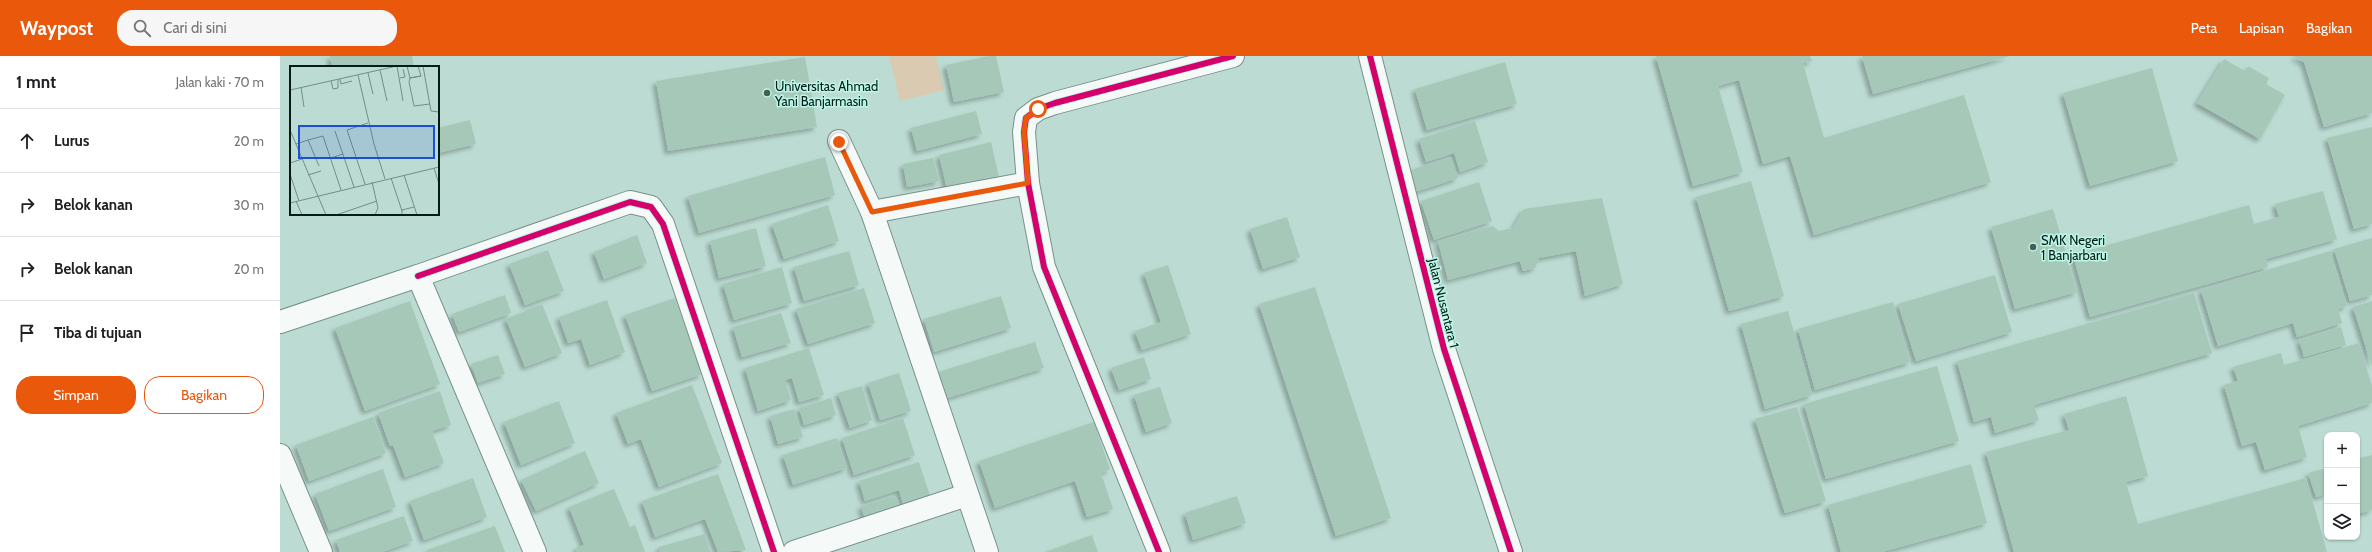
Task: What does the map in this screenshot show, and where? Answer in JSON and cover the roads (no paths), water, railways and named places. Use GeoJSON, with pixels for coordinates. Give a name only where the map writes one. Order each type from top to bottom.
{"type":"FeatureCollection","features":[{"type":"Feature","properties":{"kind":"street"},"geometry":{"type":"LineString","coordinates":[[1159,552],[1044,267],[1028,183],[1024,132],[1026,118],[1038,109],[1233,56]]}},
{"type":"Feature","properties":{"kind":"street","name":"Jalan Nusantara 1"},"geometry":{"type":"LineString","coordinates":[[1370,56],[1444,349],[1511,552]]}},
{"type":"Feature","properties":{"kind":"street"},"geometry":{"type":"LineString","coordinates":[[839,142],[872,212],[987,552]]}},
{"type":"Feature","properties":{"kind":"street"},"geometry":{"type":"LineString","coordinates":[[872,212],[1028,183]]}},
{"type":"Feature","properties":{"kind":"street"},"geometry":{"type":"LineString","coordinates":[[280,322],[418,276],[630,202],[651,207],[663,224],[774,552]]}},
{"type":"Feature","properties":{"kind":"street"},"geometry":{"type":"LineString","coordinates":[[418,276],[535,552]]}},
{"type":"Feature","properties":{"kind":"street"},"geometry":{"type":"LineString","coordinates":[[280,455],[321,552]]}},
{"type":"Feature","properties":{"kind":"street"},"geometry":{"type":"LineString","coordinates":[[794,552],[967,494]]}},
{"type":"Feature","properties":{"kind":"place","name":"Universitas Ahmad Yani Banjarmasin"},"geometry":{"type":"Point","coordinates":[767,93]}},
{"type":"Feature","properties":{"kind":"place","name":"SMK Negeri 1 Banjarbaru"},"geometry":{"type":"Point","coordinates":[2033,247]}}]}
